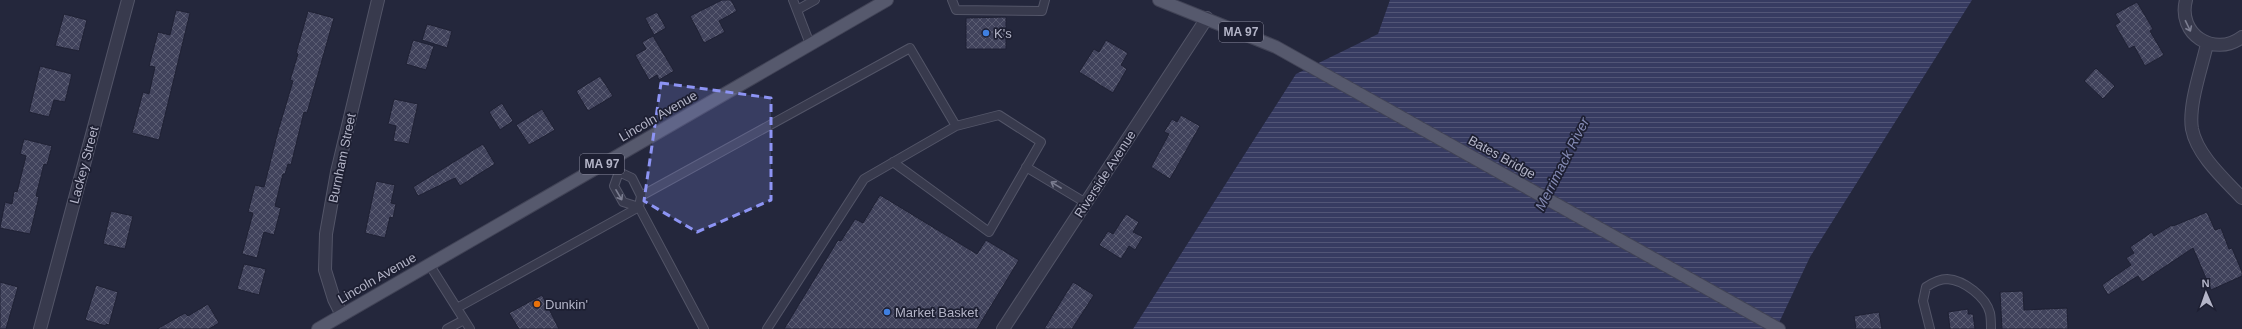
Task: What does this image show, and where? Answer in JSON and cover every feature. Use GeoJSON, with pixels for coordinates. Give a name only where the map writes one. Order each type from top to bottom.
{"type":"FeatureCollection","features":[{"type":"Feature","properties":{"kind":"main road","name":"Lincoln Avenue"},"geometry":{"type":"LineString","coordinates":[[318,329],[887,0]]}},
{"type":"Feature","properties":{"kind":"main road","name":"MA 97"},"geometry":{"type":"LineString","coordinates":[[1159,0],[1207,18]]}},
{"type":"Feature","properties":{"kind":"main road","name":"Bates Bridge"},"geometry":{"type":"LineString","coordinates":[[1207,18],[1276,46],[1779,329]]}},
{"type":"Feature","properties":{"kind":"street","name":"Lackey Street"},"geometry":{"type":"LineString","coordinates":[[40,329],[128,0]]}},
{"type":"Feature","properties":{"kind":"street","name":"Burnham Street"},"geometry":{"type":"LineString","coordinates":[[342,315],[334,299],[326,270],[326,234],[337,172],[378,0]]}},
{"type":"Feature","properties":{"kind":"street"},"geometry":{"type":"LineString","coordinates":[[2186,0],[2184,14],[2188,27],[2193,34],[2207,44],[2225,45],[2242,37]]}},
{"type":"Feature","properties":{"kind":"street","name":"Riverside Avenue"},"geometry":{"type":"LineString","coordinates":[[1003,329],[1207,18]]}},
{"type":"Feature","properties":{"kind":"street"},"geometry":{"type":"LineString","coordinates":[[2207,44],[2196,88],[2192,127],[2201,150],[2242,198]]}},
{"type":"Feature","properties":{"kind":"lane"},"geometry":{"type":"LineString","coordinates":[[793,0],[810,44]]}},
{"type":"Feature","properties":{"kind":"lane"},"geometry":{"type":"LineString","coordinates":[[797,10],[815,0]]}},
{"type":"Feature","properties":{"kind":"lane"},"geometry":{"type":"LineString","coordinates":[[952,0],[956,10],[1034,11],[1042,11],[1045,0]]}},
{"type":"Feature","properties":{"kind":"lane"},"geometry":{"type":"LineString","coordinates":[[642,196],[910,48],[956,126]]}},
{"type":"Feature","properties":{"kind":"lane"},"geometry":{"type":"LineString","coordinates":[[767,329],[864,179],[893,162],[956,126],[999,115],[1041,142],[989,232],[893,162]]}},
{"type":"Feature","properties":{"kind":"lane"},"geometry":{"type":"LineString","coordinates":[[611,159],[619,172],[632,178],[642,196],[639,207],[704,329]]}},
{"type":"Feature","properties":{"kind":"lane"},"geometry":{"type":"LineString","coordinates":[[1026,167],[1086,203]]}},
{"type":"Feature","properties":{"kind":"lane"},"geometry":{"type":"LineString","coordinates":[[619,172],[614,186],[623,202],[639,207]]}},
{"type":"Feature","properties":{"kind":"lane"},"geometry":{"type":"LineString","coordinates":[[457,308],[639,207]]}},
{"type":"Feature","properties":{"kind":"lane"},"geometry":{"type":"LineString","coordinates":[[429,264],[470,329]]}},
{"type":"Feature","properties":{"kind":"lane"},"geometry":{"type":"LineString","coordinates":[[1930,329],[1923,301],[1926,287],[1934,282],[1946,279],[1959,282],[1980,296],[1990,312],[1991,329]]}},
{"type":"Feature","properties":{"kind":"lane"},"geometry":{"type":"LineString","coordinates":[[448,329],[464,320]]}},
{"type":"Feature","properties":{"kind":"highlighted area"},"geometry":{"type":"Polygon","coordinates":[[[661,83],[771,98],[771,200],[697,232],[644,201],[661,83]]]}},
{"type":"Feature","properties":{"kind":"water","name":"Merrimack River"},"geometry":{"type":"Polygon","coordinates":[[[1390,0],[1972,0],[1810,257],[1776,329],[1133,329],[1296,74],[1378,34],[1390,0]]]}},
{"type":"Feature","properties":{"kind":"building"},"geometry":{"type":"Polygon","coordinates":[[[722,0],[731,0],[737,11],[719,21],[725,32],[704,43],[690,16],[722,0]]]}},
{"type":"Feature","properties":{"kind":"building"},"geometry":{"type":"Polygon","coordinates":[[[2137,2],[2153,29],[2150,31],[2164,55],[2145,66],[2134,46],[2129,49],[2115,25],[2120,22],[2115,14],[2137,2]]]}},
{"type":"Feature","properties":{"kind":"building"},"geometry":{"type":"Polygon","coordinates":[[[176,10],[190,13],[159,140],[132,133],[143,92],[149,94],[155,67],[149,66],[158,32],[170,35],[176,10]]]}},
{"type":"Feature","properties":{"kind":"building"},"geometry":{"type":"Polygon","coordinates":[[[308,11],[334,18],[307,113],[304,112],[291,165],[288,164],[285,174],[283,174],[275,206],[281,208],[274,235],[264,232],[257,258],[242,254],[253,213],[248,212],[255,185],[264,187],[278,131],[293,81],[290,80],[308,11]]]}},
{"type":"Feature","properties":{"kind":"building"},"geometry":{"type":"Polygon","coordinates":[[[657,12],[666,28],[654,35],[645,18],[657,12]]]}},
{"type":"Feature","properties":{"kind":"building"},"geometry":{"type":"Polygon","coordinates":[[[64,14],[87,20],[79,51],[55,46],[64,14]]]}},
{"type":"Feature","properties":{"kind":"building","name":"K's"},"geometry":{"type":"Polygon","coordinates":[[[1006,17],[1006,49],[966,49],[966,18],[1006,17]]]}},
{"type":"Feature","properties":{"kind":"building"},"geometry":{"type":"Polygon","coordinates":[[[427,24],[452,31],[447,48],[422,40],[427,24]]]}},
{"type":"Feature","properties":{"kind":"building"},"geometry":{"type":"Polygon","coordinates":[[[653,36],[674,71],[659,80],[657,75],[649,80],[635,55],[646,49],[642,42],[653,36]]]}},
{"type":"Feature","properties":{"kind":"building"},"geometry":{"type":"Polygon","coordinates":[[[413,40],[434,46],[426,70],[406,64],[413,40]]]}},
{"type":"Feature","properties":{"kind":"building"},"geometry":{"type":"Polygon","coordinates":[[[1106,40],[1128,53],[1121,65],[1127,69],[1113,93],[1079,72],[1094,49],[1099,52],[1106,40]]]}},
{"type":"Feature","properties":{"kind":"building"},"geometry":{"type":"Polygon","coordinates":[[[40,66],[72,74],[65,102],[54,100],[49,117],[29,112],[40,66]]]}},
{"type":"Feature","properties":{"kind":"building"},"geometry":{"type":"Polygon","coordinates":[[[2096,68],[2115,86],[2103,99],[2084,81],[2096,68]]]}},
{"type":"Feature","properties":{"kind":"building"},"geometry":{"type":"Polygon","coordinates":[[[600,76],[613,96],[588,111],[576,91],[600,76]]]}},
{"type":"Feature","properties":{"kind":"building"},"geometry":{"type":"Polygon","coordinates":[[[394,99],[418,104],[409,144],[393,141],[396,126],[388,124],[394,99]]]}},
{"type":"Feature","properties":{"kind":"building"},"geometry":{"type":"Polygon","coordinates":[[[502,103],[513,121],[500,130],[489,112],[502,103]]]}},
{"type":"Feature","properties":{"kind":"building"},"geometry":{"type":"Polygon","coordinates":[[[542,109],[555,130],[529,145],[516,125],[542,109]]]}},
{"type":"Feature","properties":{"kind":"building"},"geometry":{"type":"Polygon","coordinates":[[[1181,115],[1200,126],[1170,179],[1151,167],[1169,134],[1164,132],[1172,119],[1177,122],[1181,115]]]}},
{"type":"Feature","properties":{"kind":"building"},"geometry":{"type":"Polygon","coordinates":[[[24,139],[52,146],[47,165],[44,164],[36,196],[39,197],[30,234],[0,228],[5,202],[12,204],[14,191],[17,192],[26,156],[20,154],[24,139]]]}},
{"type":"Feature","properties":{"kind":"building"},"geometry":{"type":"Polygon","coordinates":[[[483,144],[495,164],[460,186],[455,178],[418,196],[413,187],[483,144]]]}},
{"type":"Feature","properties":{"kind":"building"},"geometry":{"type":"Polygon","coordinates":[[[376,181],[395,185],[391,203],[396,204],[393,218],[390,217],[385,238],[365,233],[376,181]]]}},
{"type":"Feature","properties":{"kind":"building"},"geometry":{"type":"Polygon","coordinates":[[[880,195],[977,254],[986,240],[1019,260],[977,329],[784,329],[838,240],[841,241],[855,219],[863,223],[880,195]]]}},
{"type":"Feature","properties":{"kind":"building"},"geometry":{"type":"Polygon","coordinates":[[[111,211],[133,216],[125,249],[103,244],[111,211]]]}},
{"type":"Feature","properties":{"kind":"building"},"geometry":{"type":"Polygon","coordinates":[[[2207,212],[2215,230],[2221,228],[2229,249],[2232,248],[2242,272],[2242,276],[2211,290],[2193,248],[2142,282],[2138,276],[2108,295],[2102,285],[2131,265],[2126,258],[2134,253],[2130,247],[2152,232],[2154,236],[2172,225],[2173,226],[2207,212]]]}},
{"type":"Feature","properties":{"kind":"building"},"geometry":{"type":"Polygon","coordinates":[[[1126,214],[1139,222],[1133,232],[1143,237],[1135,250],[1129,246],[1121,259],[1099,245],[1108,231],[1113,234],[1126,214]]]}},
{"type":"Feature","properties":{"kind":"building"},"geometry":{"type":"Polygon","coordinates":[[[244,264],[266,269],[259,295],[237,289],[244,264]]]}},
{"type":"Feature","properties":{"kind":"building"},"geometry":{"type":"Polygon","coordinates":[[[0,282],[18,287],[6,329],[0,329],[0,282]]]}},
{"type":"Feature","properties":{"kind":"building"},"geometry":{"type":"Polygon","coordinates":[[[1073,282],[1094,295],[1072,329],[1044,329],[1073,282]]]}},
{"type":"Feature","properties":{"kind":"building"},"geometry":{"type":"Polygon","coordinates":[[[96,285],[118,292],[109,325],[106,324],[106,326],[85,320],[96,285]]]}},
{"type":"Feature","properties":{"kind":"building"},"geometry":{"type":"Polygon","coordinates":[[[2023,291],[2024,310],[2067,308],[2068,329],[2002,329],[2000,292],[2023,291]]]}},
{"type":"Feature","properties":{"kind":"building","name":"Dunkin'"},"geometry":{"type":"Polygon","coordinates":[[[542,295],[559,329],[519,329],[509,313],[542,295]]]}},
{"type":"Feature","properties":{"kind":"building"},"geometry":{"type":"Polygon","coordinates":[[[208,304],[219,323],[209,329],[157,329],[185,313],[188,316],[208,304]]]}},
{"type":"Feature","properties":{"kind":"building"},"geometry":{"type":"Polygon","coordinates":[[[1968,309],[1968,314],[1973,314],[1975,329],[1950,329],[1948,312],[1968,309]]]}},
{"type":"Feature","properties":{"kind":"building"},"geometry":{"type":"Polygon","coordinates":[[[1879,312],[1882,329],[1856,329],[1854,316],[1879,312]]]}},
{"type":"Feature","properties":{"kind":"place","name":"K's"},"geometry":{"type":"Point","coordinates":[986,33]}},
{"type":"Feature","properties":{"kind":"place","name":"Dunkin'"},"geometry":{"type":"Point","coordinates":[537,304]}},
{"type":"Feature","properties":{"kind":"place","name":"Market Basket"},"geometry":{"type":"Point","coordinates":[887,312]}}]}
